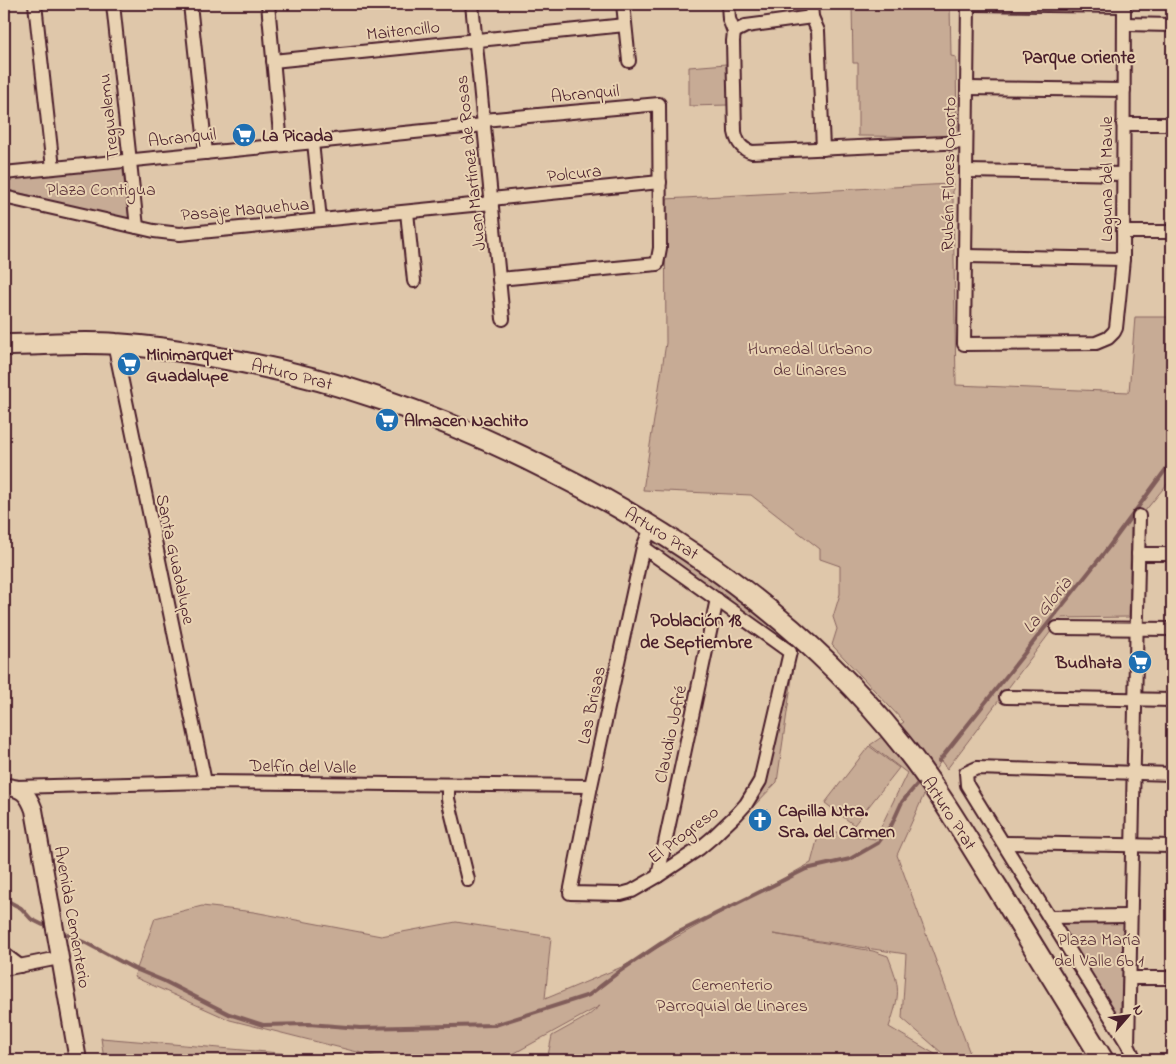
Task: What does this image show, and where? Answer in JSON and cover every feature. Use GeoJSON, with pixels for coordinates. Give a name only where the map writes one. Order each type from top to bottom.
{"type":"FeatureCollection","features":[{"type":"Feature","properties":{"kind":"main road","name":"Arturo Prat"},"geometry":{"type":"LineString","coordinates":[[4,345],[114,343],[182,351],[241,361],[324,381],[382,399],[498,445],[587,489],[652,526],[706,561],[763,605],[836,671],[890,730],[931,782],[1094,1058]]}},
{"type":"Feature","properties":{"kind":"street"},"geometry":{"type":"LineString","coordinates":[[35,4],[53,168]]}},
{"type":"Feature","properties":{"kind":"street","name":"Tregualemu"},"geometry":{"type":"LineString","coordinates":[[113,4],[137,226]]}},
{"type":"Feature","properties":{"kind":"street"},"geometry":{"type":"LineString","coordinates":[[190,4],[206,153]]}},
{"type":"Feature","properties":{"kind":"street"},"geometry":{"type":"LineString","coordinates":[[268,4],[281,145]]}},
{"type":"Feature","properties":{"kind":"street","name":"Juan Martínez de Rosas"},"geometry":{"type":"LineString","coordinates":[[472,4],[503,319]]}},
{"type":"Feature","properties":{"kind":"street"},"geometry":{"type":"LineString","coordinates":[[623,4],[629,61]]}},
{"type":"Feature","properties":{"kind":"street"},"geometry":{"type":"LineString","coordinates":[[728,4],[729,19],[734,32],[736,141],[745,150],[752,152],[966,142]]}},
{"type":"Feature","properties":{"kind":"street"},"geometry":{"type":"LineString","coordinates":[[811,4],[812,17],[818,31],[824,149]]}},
{"type":"Feature","properties":{"kind":"street","name":"Rubén Flores Oporto"},"geometry":{"type":"LineString","coordinates":[[968,4],[964,344],[1096,343]]}},
{"type":"Feature","properties":{"kind":"street"},"geometry":{"type":"LineString","coordinates":[[974,4],[1124,5]]}},
{"type":"Feature","properties":{"kind":"street","name":"Laguna del Maule"},"geometry":{"type":"LineString","coordinates":[[1096,343],[1108,338],[1116,328],[1123,258],[1124,5]]}},
{"type":"Feature","properties":{"kind":"street"},"geometry":{"type":"LineString","coordinates":[[734,32],[746,26],[812,17]]}},
{"type":"Feature","properties":{"kind":"street"},"geometry":{"type":"LineString","coordinates":[[1124,24],[1172,24]]}},
{"type":"Feature","properties":{"kind":"street","name":"Maitencillo"},"geometry":{"type":"LineString","coordinates":[[273,61],[625,25]]}},
{"type":"Feature","properties":{"kind":"street"},"geometry":{"type":"LineString","coordinates":[[967,88],[1124,90]]}},
{"type":"Feature","properties":{"kind":"street","name":"Abranquil"},"geometry":{"type":"LineString","coordinates":[[4,173],[659,104],[660,182]]}},
{"type":"Feature","properties":{"kind":"street"},"geometry":{"type":"LineString","coordinates":[[1123,124],[1172,124]]}},
{"type":"Feature","properties":{"kind":"street"},"geometry":{"type":"LineString","coordinates":[[312,142],[321,220]]}},
{"type":"Feature","properties":{"kind":"street"},"geometry":{"type":"LineString","coordinates":[[966,171],[1123,174]]}},
{"type":"Feature","properties":{"kind":"street"},"geometry":{"type":"LineString","coordinates":[[499,279],[657,264],[660,248],[660,182]]}},
{"type":"Feature","properties":{"kind":"street","name":"Polcura"},"geometry":{"type":"LineString","coordinates":[[492,201],[660,182]]}},
{"type":"Feature","properties":{"kind":"street","name":"Pasaje Maquehua"},"geometry":{"type":"LineString","coordinates":[[4,197],[166,233],[191,233],[407,212],[492,201]]}},
{"type":"Feature","properties":{"kind":"street"},"geometry":{"type":"LineString","coordinates":[[407,212],[414,281]]}},
{"type":"Feature","properties":{"kind":"street"},"geometry":{"type":"LineString","coordinates":[[1123,232],[1172,232]]}},
{"type":"Feature","properties":{"kind":"street"},"geometry":{"type":"LineString","coordinates":[[965,256],[1123,258]]}},
{"type":"Feature","properties":{"kind":"street","name":"Santa Guadalupe"},"geometry":{"type":"LineString","coordinates":[[114,343],[204,782]]}},
{"type":"Feature","properties":{"kind":"street"},"geometry":{"type":"LineString","coordinates":[[1128,1045],[1139,516]]}},
{"type":"Feature","properties":{"kind":"street","name":"Las Brisas"},"geometry":{"type":"LineString","coordinates":[[570,893],[591,786],[643,547],[652,526]]}},
{"type":"Feature","properties":{"kind":"street","name":"Arturo Prat"},"geometry":{"type":"LineString","coordinates":[[643,547],[790,652]]}},
{"type":"Feature","properties":{"kind":"street"},"geometry":{"type":"LineString","coordinates":[[1138,554],[1172,554]]}},
{"type":"Feature","properties":{"kind":"street","name":"Claudio Jofré"},"geometry":{"type":"LineString","coordinates":[[658,876],[717,599]]}},
{"type":"Feature","properties":{"kind":"street"},"geometry":{"type":"LineString","coordinates":[[1057,628],[1172,629]]}},
{"type":"Feature","properties":{"kind":"street","name":"El Progreso"},"geometry":{"type":"LineString","coordinates":[[570,893],[621,894],[632,891],[658,876],[714,837],[737,814],[760,781],[790,652]]}},
{"type":"Feature","properties":{"kind":"street"},"geometry":{"type":"LineString","coordinates":[[1006,696],[1172,700]]}},
{"type":"Feature","properties":{"kind":"street"},"geometry":{"type":"LineString","coordinates":[[1135,1060],[1128,1045],[1004,842],[967,785],[966,774],[977,768],[1172,774]]}},
{"type":"Feature","properties":{"kind":"street","name":"Delfín del Valle"},"geometry":{"type":"LineString","coordinates":[[9,787],[204,782],[591,786]]}},
{"type":"Feature","properties":{"kind":"street"},"geometry":{"type":"LineString","coordinates":[[448,784],[448,799],[468,880]]}},
{"type":"Feature","properties":{"kind":"street","name":"Avenida Cementerio"},"geometry":{"type":"LineString","coordinates":[[9,787],[27,796],[34,810],[78,1060]]}},
{"type":"Feature","properties":{"kind":"street"},"geometry":{"type":"LineString","coordinates":[[1004,842],[1172,846]]}},
{"type":"Feature","properties":{"kind":"street"},"geometry":{"type":"LineString","coordinates":[[1049,917],[1130,916]]}},
{"type":"Feature","properties":{"kind":"street"},"geometry":{"type":"LineString","coordinates":[[4,954],[20,966]]}},
{"type":"Feature","properties":{"kind":"street"},"geometry":{"type":"LineString","coordinates":[[4,969],[59,958]]}},
{"type":"Feature","properties":{"kind":"street"},"geometry":{"type":"LineString","coordinates":[[1130,978],[1172,978]]}},
{"type":"Feature","properties":{"kind":"green space","name":"Humedal Urbano de Linares"},"geometry":{"type":"Polygon","coordinates":[[[852,4],[950,4],[951,56],[956,57],[957,137],[952,137],[956,385],[1129,392],[1135,317],[1172,317],[1172,478],[1131,528],[1129,617],[1061,618],[947,769],[941,761],[935,770],[897,855],[969,1051],[961,1060],[950,1060],[902,1018],[906,954],[773,934],[873,951],[888,956],[897,984],[897,999],[889,1027],[945,1060],[547,1060],[552,1036],[588,1016],[600,1006],[502,1060],[104,1060],[101,1038],[326,1057],[381,1058],[230,1020],[134,977],[155,918],[202,906],[254,912],[381,936],[456,922],[551,937],[545,999],[624,966],[811,863],[820,829],[875,839],[907,773],[870,745],[904,722],[832,645],[837,629],[833,617],[840,594],[840,566],[820,559],[820,549],[751,495],[643,490],[666,343],[665,199],[950,184],[949,137],[858,136],[858,63],[853,63],[852,4]]]}},
{"type":"Feature","properties":{"kind":"green space"},"geometry":{"type":"Polygon","coordinates":[[[726,64],[728,105],[689,106],[689,67],[726,64]]]}},
{"type":"Feature","properties":{"kind":"green space","name":"Plaza Contigua"},"geometry":{"type":"Polygon","coordinates":[[[122,163],[129,220],[4,189],[4,175],[122,163]]]}},
{"type":"Feature","properties":{"kind":"green space"},"geometry":{"type":"Polygon","coordinates":[[[653,539],[736,593],[792,641],[789,644],[650,546],[653,539]]]}},
{"type":"Feature","properties":{"kind":"green space"},"geometry":{"type":"Polygon","coordinates":[[[794,664],[777,782],[750,810],[719,836],[748,804],[794,664]]]}},
{"type":"Feature","properties":{"kind":"green space"},"geometry":{"type":"Polygon","coordinates":[[[869,746],[899,768],[854,825],[825,803],[869,746]]]}},
{"type":"Feature","properties":{"kind":"green space","name":"Plaza María del Valle 6b 1"},"geometry":{"type":"Polygon","coordinates":[[[1124,923],[1120,1030],[1056,924],[1124,923]]]}},
{"type":"Feature","properties":{"kind":"waterway","name":"La Gloria"},"geometry":{"type":"LineString","coordinates":[[939,761],[1108,548],[1172,461]]}},
{"type":"Feature","properties":{"kind":"waterway"},"geometry":{"type":"LineString","coordinates":[[65,934],[229,1014],[263,1025],[309,1024],[360,1028],[495,1025],[589,995],[620,971],[675,934],[806,869],[850,859],[878,843],[892,824],[902,802],[919,782]]}},
{"type":"Feature","properties":{"kind":"waterway"},"geometry":{"type":"LineString","coordinates":[[4,899],[21,908],[31,919],[43,925]]}},
{"type":"Feature","properties":{"kind":"place","name":"La Picada"},"geometry":{"type":"Point","coordinates":[244,135]}},
{"type":"Feature","properties":{"kind":"place","name":"Minimarquet Guadalupe"},"geometry":{"type":"Point","coordinates":[129,364]}},
{"type":"Feature","properties":{"kind":"place","name":"Almacen Nachito"},"geometry":{"type":"Point","coordinates":[387,420]}},
{"type":"Feature","properties":{"kind":"place","name":"Budhata"},"geometry":{"type":"Point","coordinates":[1140,662]}},
{"type":"Feature","properties":{"kind":"place","name":"Capilla Ntra. Sra. del Carmen"},"geometry":{"type":"Point","coordinates":[760,820]}},
{"type":"Feature","properties":{"kind":"district","name":"Parque Oriente"},"geometry":{"type":"Point","coordinates":[1079,56]}},
{"type":"Feature","properties":{"kind":"district","name":"Población 18 de Septiembre"},"geometry":{"type":"Point","coordinates":[696,630]}},
{"type":"Feature","properties":{"kind":"park label","name":"Cementerio Parroquial de Linares"},"geometry":{"type":"Point","coordinates":[732,994]}}]}
